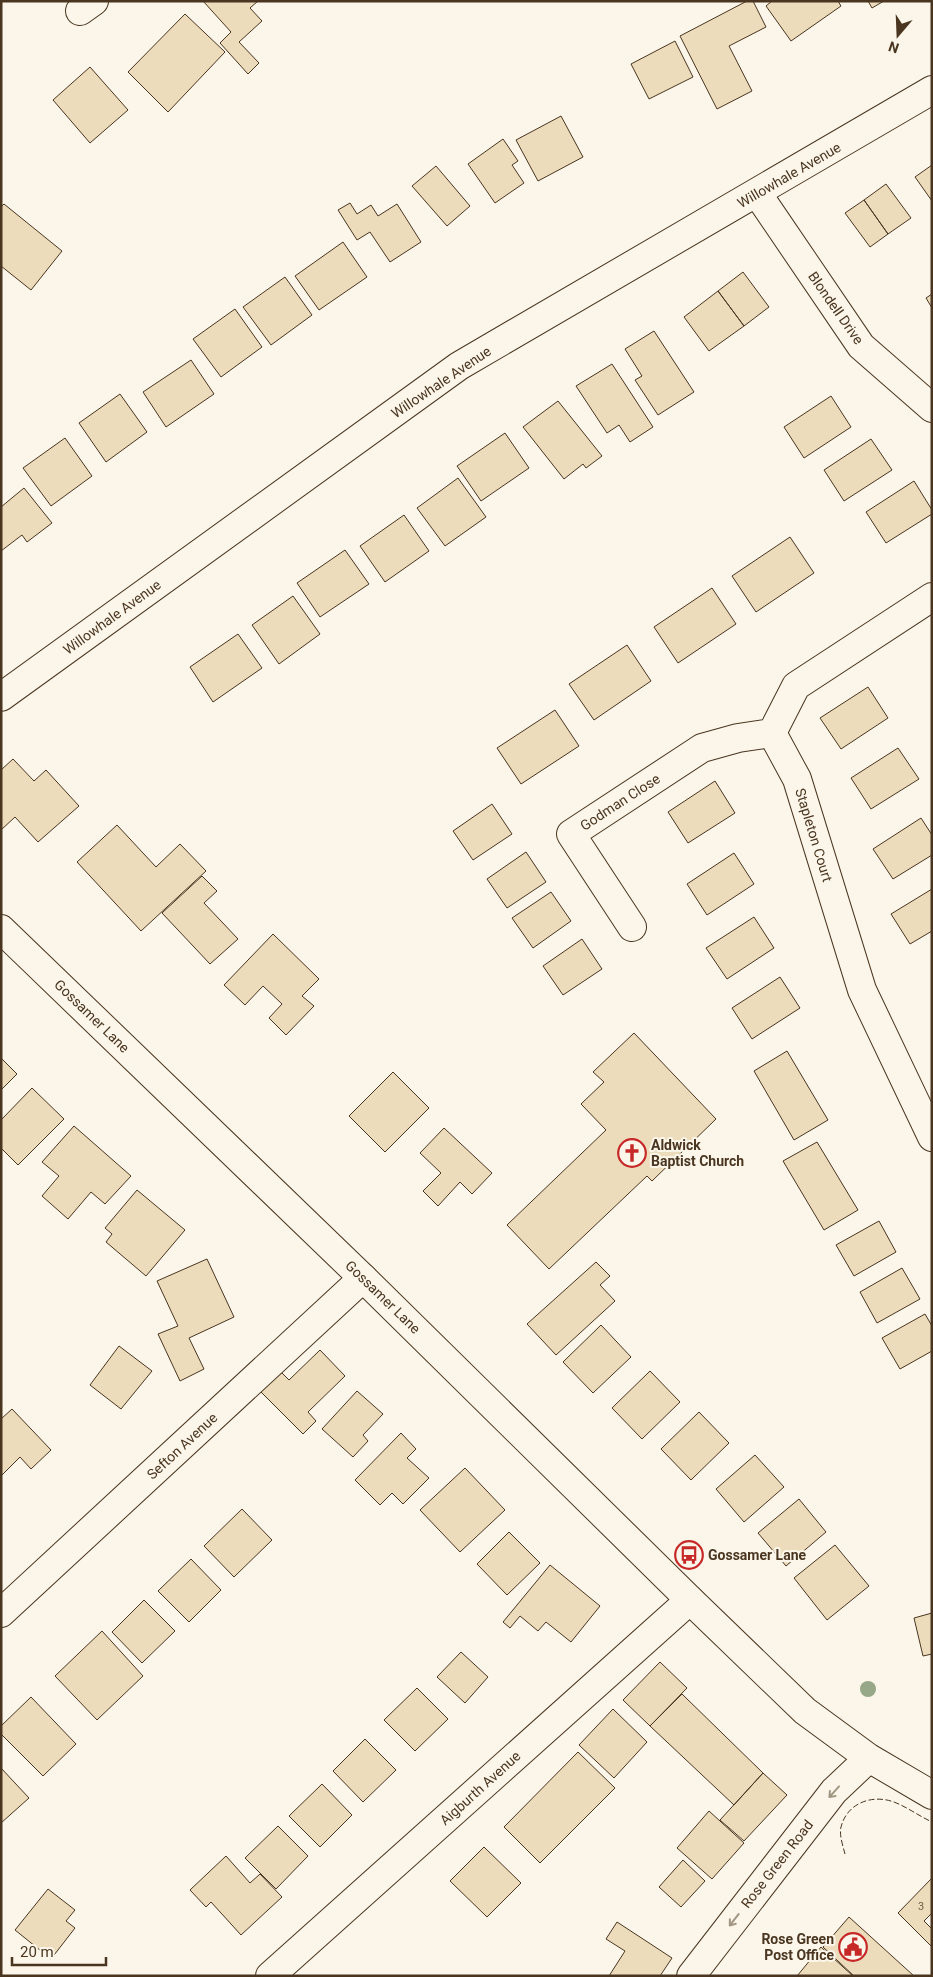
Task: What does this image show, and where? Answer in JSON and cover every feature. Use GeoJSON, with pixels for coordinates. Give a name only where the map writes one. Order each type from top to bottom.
{"type":"FeatureCollection","features":[{"type":"Feature","properties":{"kind":"street","name":"Willowhale Avenue"},"geometry":{"type":"LineString","coordinates":[[1,697],[459,366],[932,90]]}},
{"type":"Feature","properties":{"kind":"street","name":"Blondell Drive"},"geometry":{"type":"LineString","coordinates":[[757,193],[861,346],[932,408]]}},
{"type":"Feature","properties":{"kind":"street"},"geometry":{"type":"LineString","coordinates":[[772,733],[796,686],[932,597]]}},
{"type":"Feature","properties":{"kind":"street","name":"Godman Close"},"geometry":{"type":"LineString","coordinates":[[632,927],[571,834],[702,748],[738,738],[772,733]]}},
{"type":"Feature","properties":{"kind":"street","name":"Stapleton Court"},"geometry":{"type":"LineString","coordinates":[[772,733],[797,779],[862,990],[932,1137]]}},
{"type":"Feature","properties":{"kind":"street","name":"Gossamer Lane"},"geometry":{"type":"LineString","coordinates":[[1,929],[364,1278],[805,1711],[869,1758],[932,1795]]}},
{"type":"Feature","properties":{"kind":"street","name":"Sefton Avenue"},"geometry":{"type":"LineString","coordinates":[[1,1613],[364,1278]]}},
{"type":"Feature","properties":{"kind":"street","name":"Aigburth Avenue"},"geometry":{"type":"LineString","coordinates":[[270,1976],[690,1600]]}},
{"type":"Feature","properties":{"kind":"street","name":"Rose Green Road"},"geometry":{"type":"LineString","coordinates":[[691,1976],[834,1791],[869,1758]]}},
{"type":"Feature","properties":{"kind":"building"},"geometry":{"type":"Polygon","coordinates":[[[203,1],[258,1],[250,8],[262,21],[239,42],[259,63],[248,74],[220,43],[231,32],[203,1]]]}},
{"type":"Feature","properties":{"kind":"building"},"geometry":{"type":"Polygon","coordinates":[[[747,1],[753,1],[766,27],[729,46],[752,91],[717,109],[680,36],[747,1]]]}},
{"type":"Feature","properties":{"kind":"building"},"geometry":{"type":"Polygon","coordinates":[[[772,1],[838,1],[841,6],[791,41],[766,6],[772,1]]]}},
{"type":"Feature","properties":{"kind":"building"},"geometry":{"type":"Polygon","coordinates":[[[868,1],[884,1],[872,8],[868,1]]]}},
{"type":"Feature","properties":{"kind":"building"},"geometry":{"type":"Polygon","coordinates":[[[185,14],[225,52],[168,112],[128,72],[185,14]]]}},
{"type":"Feature","properties":{"kind":"building"},"geometry":{"type":"Polygon","coordinates":[[[675,41],[693,77],[649,99],[631,64],[675,41]]]}},
{"type":"Feature","properties":{"kind":"building"},"geometry":{"type":"Polygon","coordinates":[[[90,67],[128,110],[90,143],[53,100],[90,67]]]}},
{"type":"Feature","properties":{"kind":"building"},"geometry":{"type":"Polygon","coordinates":[[[561,116],[583,157],[538,181],[516,140],[561,116]]]}},
{"type":"Feature","properties":{"kind":"building"},"geometry":{"type":"Polygon","coordinates":[[[503,139],[518,161],[512,165],[524,183],[495,203],[468,164],[503,139]]]}},
{"type":"Feature","properties":{"kind":"building"},"geometry":{"type":"Polygon","coordinates":[[[932,165],[932,201],[915,177],[932,165]]]}},
{"type":"Feature","properties":{"kind":"building"},"geometry":{"type":"Polygon","coordinates":[[[436,166],[470,206],[447,226],[412,186],[436,166]]]}},
{"type":"Feature","properties":{"kind":"building"},"geometry":{"type":"Polygon","coordinates":[[[886,184],[911,218],[888,234],[864,200],[886,184]]]}},
{"type":"Feature","properties":{"kind":"building"},"geometry":{"type":"Polygon","coordinates":[[[864,200],[888,234],[870,247],[845,213],[864,200]]]}},
{"type":"Feature","properties":{"kind":"building"},"geometry":{"type":"Polygon","coordinates":[[[350,203],[357,214],[371,205],[378,216],[397,204],[421,242],[390,262],[370,232],[357,240],[338,210],[350,203]]]}},
{"type":"Feature","properties":{"kind":"building"},"geometry":{"type":"Polygon","coordinates":[[[4,204],[62,251],[31,290],[1,266],[1,207],[4,204]]]}},
{"type":"Feature","properties":{"kind":"building"},"geometry":{"type":"Polygon","coordinates":[[[343,242],[367,277],[319,310],[295,276],[343,242]]]}},
{"type":"Feature","properties":{"kind":"building"},"geometry":{"type":"Polygon","coordinates":[[[743,272],[769,307],[744,326],[718,291],[743,272]]]}},
{"type":"Feature","properties":{"kind":"building"},"geometry":{"type":"Polygon","coordinates":[[[285,277],[312,315],[271,345],[243,307],[285,277]]]}},
{"type":"Feature","properties":{"kind":"building"},"geometry":{"type":"Polygon","coordinates":[[[718,291],[744,326],[709,351],[684,317],[718,291]]]}},
{"type":"Feature","properties":{"kind":"building"},"geometry":{"type":"Polygon","coordinates":[[[932,294],[932,308],[926,298],[932,294]]]}},
{"type":"Feature","properties":{"kind":"building"},"geometry":{"type":"Polygon","coordinates":[[[235,309],[262,347],[221,377],[193,339],[235,309]]]}},
{"type":"Feature","properties":{"kind":"building"},"geometry":{"type":"Polygon","coordinates":[[[654,331],[694,392],[658,415],[635,380],[642,376],[625,349],[654,331]]]}},
{"type":"Feature","properties":{"kind":"building"},"geometry":{"type":"Polygon","coordinates":[[[191,360],[214,394],[166,427],[143,392],[191,360]]]}},
{"type":"Feature","properties":{"kind":"building"},"geometry":{"type":"Polygon","coordinates":[[[612,364],[653,427],[630,442],[619,425],[607,433],[576,386],[612,364]]]}},
{"type":"Feature","properties":{"kind":"building"},"geometry":{"type":"Polygon","coordinates":[[[120,394],[147,432],[106,462],[79,423],[120,394]]]}},
{"type":"Feature","properties":{"kind":"building"},"geometry":{"type":"Polygon","coordinates":[[[831,396],[851,427],[804,458],[784,427],[831,396]]]}},
{"type":"Feature","properties":{"kind":"building"},"geometry":{"type":"Polygon","coordinates":[[[558,401],[602,456],[586,468],[583,464],[564,479],[523,427],[558,401]]]}},
{"type":"Feature","properties":{"kind":"building"},"geometry":{"type":"Polygon","coordinates":[[[505,433],[529,468],[481,501],[457,466],[505,433]]]}},
{"type":"Feature","properties":{"kind":"building"},"geometry":{"type":"Polygon","coordinates":[[[65,438],[92,476],[51,506],[23,468],[65,438]]]}},
{"type":"Feature","properties":{"kind":"building"},"geometry":{"type":"Polygon","coordinates":[[[871,439],[892,470],[844,501],[824,470],[871,439]]]}},
{"type":"Feature","properties":{"kind":"building"},"geometry":{"type":"Polygon","coordinates":[[[458,478],[486,517],[445,546],[417,508],[458,478]]]}},
{"type":"Feature","properties":{"kind":"building"},"geometry":{"type":"Polygon","coordinates":[[[914,481],[932,510],[932,514],[886,543],[866,512],[914,481]]]}},
{"type":"Feature","properties":{"kind":"building"},"geometry":{"type":"Polygon","coordinates":[[[24,488],[52,523],[27,542],[22,535],[1,551],[1,507],[24,488]]]}},
{"type":"Feature","properties":{"kind":"building"},"geometry":{"type":"Polygon","coordinates":[[[404,515],[429,551],[385,582],[360,546],[404,515]]]}},
{"type":"Feature","properties":{"kind":"building"},"geometry":{"type":"Polygon","coordinates":[[[790,537],[814,573],[756,612],[732,576],[790,537]]]}},
{"type":"Feature","properties":{"kind":"building"},"geometry":{"type":"Polygon","coordinates":[[[345,550],[369,584],[320,617],[297,583],[345,550]]]}},
{"type":"Feature","properties":{"kind":"building"},"geometry":{"type":"Polygon","coordinates":[[[712,588],[736,624],[678,663],[654,627],[712,588]]]}},
{"type":"Feature","properties":{"kind":"building"},"geometry":{"type":"Polygon","coordinates":[[[293,596],[320,634],[279,664],[252,625],[293,596]]]}},
{"type":"Feature","properties":{"kind":"building"},"geometry":{"type":"Polygon","coordinates":[[[238,634],[262,668],[213,702],[190,667],[238,634]]]}},
{"type":"Feature","properties":{"kind":"building"},"geometry":{"type":"Polygon","coordinates":[[[627,645],[651,681],[594,720],[569,684],[627,645]]]}},
{"type":"Feature","properties":{"kind":"building"},"geometry":{"type":"Polygon","coordinates":[[[868,687],[888,718],[841,749],[820,718],[868,687]]]}},
{"type":"Feature","properties":{"kind":"building"},"geometry":{"type":"Polygon","coordinates":[[[555,710],[579,746],[521,784],[497,748],[555,710]]]}},
{"type":"Feature","properties":{"kind":"building"},"geometry":{"type":"Polygon","coordinates":[[[898,748],[919,779],[871,809],[851,778],[898,748]]]}},
{"type":"Feature","properties":{"kind":"building"},"geometry":{"type":"Polygon","coordinates":[[[13,759],[34,781],[46,770],[79,806],[38,842],[15,817],[1,830],[1,770],[13,759]]]}},
{"type":"Feature","properties":{"kind":"building"},"geometry":{"type":"Polygon","coordinates":[[[715,781],[735,813],[688,843],[668,812],[715,781]]]}},
{"type":"Feature","properties":{"kind":"building"},"geometry":{"type":"Polygon","coordinates":[[[492,804],[512,834],[473,860],[453,831],[492,804]]]}},
{"type":"Feature","properties":{"kind":"building"},"geometry":{"type":"Polygon","coordinates":[[[921,818],[932,835],[932,855],[893,879],[873,849],[921,818]]]}},
{"type":"Feature","properties":{"kind":"building"},"geometry":{"type":"Polygon","coordinates":[[[117,825],[156,867],[180,844],[206,871],[141,931],[77,862],[117,825]]]}},
{"type":"Feature","properties":{"kind":"building"},"geometry":{"type":"Polygon","coordinates":[[[526,852],[546,882],[507,908],[487,879],[526,852]]]}},
{"type":"Feature","properties":{"kind":"building"},"geometry":{"type":"Polygon","coordinates":[[[734,853],[754,884],[707,915],[687,884],[734,853]]]}},
{"type":"Feature","properties":{"kind":"building"},"geometry":{"type":"Polygon","coordinates":[[[202,876],[217,891],[204,903],[238,939],[210,964],[162,913],[202,876]]]}},
{"type":"Feature","properties":{"kind":"building"},"geometry":{"type":"Polygon","coordinates":[[[932,889],[932,931],[910,944],[891,914],[932,889]]]}},
{"type":"Feature","properties":{"kind":"building"},"geometry":{"type":"Polygon","coordinates":[[[551,892],[571,921],[533,948],[512,918],[551,892]]]}},
{"type":"Feature","properties":{"kind":"building"},"geometry":{"type":"Polygon","coordinates":[[[754,917],[774,948],[727,979],[706,948],[754,917]]]}},
{"type":"Feature","properties":{"kind":"building"},"geometry":{"type":"Polygon","coordinates":[[[273,934],[319,979],[302,996],[314,1006],[286,1035],[269,1018],[282,1004],[263,986],[245,1005],[224,985],[273,934]]]}},
{"type":"Feature","properties":{"kind":"building"},"geometry":{"type":"Polygon","coordinates":[[[582,939],[602,969],[563,995],[543,966],[582,939]]]}},
{"type":"Feature","properties":{"kind":"building"},"geometry":{"type":"Polygon","coordinates":[[[780,977],[800,1008],[752,1039],[732,1008],[780,977]]]}},
{"type":"Feature","properties":{"kind":"building","name":"Aldwick Baptist Church"},"geometry":{"type":"Polygon","coordinates":[[[634,1033],[716,1119],[652,1181],[647,1176],[549,1269],[507,1225],[606,1130],[581,1104],[604,1082],[593,1072],[634,1033]]]}},
{"type":"Feature","properties":{"kind":"building"},"geometry":{"type":"Polygon","coordinates":[[[787,1051],[828,1120],[794,1140],[754,1071],[787,1051]]]}},
{"type":"Feature","properties":{"kind":"building"},"geometry":{"type":"Polygon","coordinates":[[[1,1058],[17,1074],[1,1090],[1,1058]]]}},
{"type":"Feature","properties":{"kind":"building"},"geometry":{"type":"Polygon","coordinates":[[[393,1072],[429,1108],[385,1152],[349,1116],[393,1072]]]}},
{"type":"Feature","properties":{"kind":"building"},"geometry":{"type":"Polygon","coordinates":[[[32,1088],[64,1119],[18,1165],[1,1148],[1,1120],[32,1088]]]}},
{"type":"Feature","properties":{"kind":"building"},"geometry":{"type":"Polygon","coordinates":[[[74,1126],[131,1176],[105,1204],[91,1192],[68,1219],[42,1196],[59,1176],[42,1162],[74,1126]]]}},
{"type":"Feature","properties":{"kind":"building"},"geometry":{"type":"Polygon","coordinates":[[[444,1128],[492,1173],[472,1194],[460,1182],[438,1206],[423,1191],[441,1173],[420,1153],[444,1128]]]}},
{"type":"Feature","properties":{"kind":"building"},"geometry":{"type":"Polygon","coordinates":[[[817,1142],[858,1210],[824,1230],[783,1161],[817,1142]]]}},
{"type":"Feature","properties":{"kind":"building"},"geometry":{"type":"Polygon","coordinates":[[[137,1190],[185,1230],[146,1276],[106,1242],[112,1234],[105,1228],[137,1190]]]}},
{"type":"Feature","properties":{"kind":"building"},"geometry":{"type":"Polygon","coordinates":[[[879,1221],[896,1252],[854,1276],[836,1245],[879,1221]]]}},
{"type":"Feature","properties":{"kind":"building"},"geometry":{"type":"Polygon","coordinates":[[[207,1259],[234,1317],[189,1338],[204,1369],[180,1381],[158,1334],[178,1326],[157,1281],[207,1259]]]}},
{"type":"Feature","properties":{"kind":"building"},"geometry":{"type":"Polygon","coordinates":[[[596,1262],[610,1276],[600,1285],[615,1301],[556,1355],[527,1324],[596,1262]]]}},
{"type":"Feature","properties":{"kind":"building"},"geometry":{"type":"Polygon","coordinates":[[[902,1268],[920,1299],[877,1323],[860,1292],[902,1268]]]}},
{"type":"Feature","properties":{"kind":"building"},"geometry":{"type":"Polygon","coordinates":[[[925,1314],[932,1326],[932,1351],[900,1369],[882,1338],[925,1314]]]}},
{"type":"Feature","properties":{"kind":"building"},"geometry":{"type":"Polygon","coordinates":[[[601,1325],[631,1357],[593,1393],[563,1362],[601,1325]]]}},
{"type":"Feature","properties":{"kind":"building"},"geometry":{"type":"Polygon","coordinates":[[[119,1346],[152,1371],[121,1409],[90,1385],[119,1346]]]}},
{"type":"Feature","properties":{"kind":"building"},"geometry":{"type":"Polygon","coordinates":[[[320,1350],[345,1376],[308,1412],[316,1421],[303,1434],[260,1391],[280,1371],[289,1380],[320,1350]]]}},
{"type":"Feature","properties":{"kind":"building"},"geometry":{"type":"Polygon","coordinates":[[[650,1371],[680,1402],[642,1439],[612,1408],[650,1371]]]}},
{"type":"Feature","properties":{"kind":"building"},"geometry":{"type":"Polygon","coordinates":[[[357,1391],[383,1414],[363,1435],[368,1441],[353,1457],[322,1429],[357,1391]]]}},
{"type":"Feature","properties":{"kind":"building"},"geometry":{"type":"Polygon","coordinates":[[[12,1409],[51,1450],[31,1469],[20,1457],[1,1476],[1,1419],[12,1409]]]}},
{"type":"Feature","properties":{"kind":"building"},"geometry":{"type":"Polygon","coordinates":[[[699,1412],[729,1443],[691,1480],[661,1449],[699,1412]]]}},
{"type":"Feature","properties":{"kind":"building"},"geometry":{"type":"Polygon","coordinates":[[[401,1433],[416,1449],[407,1458],[429,1478],[403,1504],[392,1493],[380,1505],[355,1480],[401,1433]]]}},
{"type":"Feature","properties":{"kind":"building"},"geometry":{"type":"Polygon","coordinates":[[[755,1455],[784,1487],[744,1522],[716,1489],[755,1455]]]}},
{"type":"Feature","properties":{"kind":"building"},"geometry":{"type":"Polygon","coordinates":[[[465,1468],[505,1510],[460,1552],[420,1510],[465,1468]]]}},
{"type":"Feature","properties":{"kind":"building"},"geometry":{"type":"Polygon","coordinates":[[[799,1499],[826,1532],[786,1566],[758,1533],[799,1499]]]}},
{"type":"Feature","properties":{"kind":"building"},"geometry":{"type":"Polygon","coordinates":[[[242,1509],[272,1540],[234,1577],[204,1546],[242,1509]]]}},
{"type":"Feature","properties":{"kind":"building"},"geometry":{"type":"Polygon","coordinates":[[[509,1532],[540,1563],[507,1595],[477,1564],[509,1532]]]}},
{"type":"Feature","properties":{"kind":"building"},"geometry":{"type":"Polygon","coordinates":[[[835,1545],[869,1586],[827,1620],[794,1578],[835,1545]]]}},
{"type":"Feature","properties":{"kind":"building"},"geometry":{"type":"Polygon","coordinates":[[[191,1559],[221,1590],[189,1622],[158,1591],[191,1559]]]}},
{"type":"Feature","properties":{"kind":"building"},"geometry":{"type":"Polygon","coordinates":[[[550,1565],[600,1606],[571,1642],[546,1622],[538,1631],[520,1616],[510,1628],[503,1622],[550,1565]]]}},
{"type":"Feature","properties":{"kind":"building"},"geometry":{"type":"Polygon","coordinates":[[[144,1600],[175,1631],[142,1663],[112,1632],[144,1600]]]}},
{"type":"Feature","properties":{"kind":"building"},"geometry":{"type":"Polygon","coordinates":[[[932,1613],[932,1654],[923,1656],[914,1618],[932,1613]]]}},
{"type":"Feature","properties":{"kind":"building"},"geometry":{"type":"Polygon","coordinates":[[[102,1631],[143,1676],[97,1720],[55,1676],[102,1631]]]}},
{"type":"Feature","properties":{"kind":"building"},"geometry":{"type":"Polygon","coordinates":[[[461,1652],[488,1677],[465,1703],[437,1677],[461,1652]]]}},
{"type":"Feature","properties":{"kind":"building"},"geometry":{"type":"Polygon","coordinates":[[[660,1662],[687,1688],[650,1726],[623,1700],[660,1662]]]}},
{"type":"Feature","properties":{"kind":"building"},"geometry":{"type":"Polygon","coordinates":[[[417,1688],[448,1719],[415,1751],[384,1720],[417,1688]]]}},
{"type":"Feature","properties":{"kind":"building"},"geometry":{"type":"Polygon","coordinates":[[[682,1694],[763,1773],[734,1805],[650,1726],[682,1694]]]}},
{"type":"Feature","properties":{"kind":"building"},"geometry":{"type":"Polygon","coordinates":[[[31,1697],[76,1744],[43,1776],[1,1734],[1,1726],[31,1697]]]}},
{"type":"Feature","properties":{"kind":"building"},"geometry":{"type":"Polygon","coordinates":[[[613,1709],[647,1742],[614,1778],[579,1745],[613,1709]]]}},
{"type":"Feature","properties":{"kind":"building"},"geometry":{"type":"Polygon","coordinates":[[[365,1739],[396,1770],[363,1802],[333,1771],[365,1739]]]}},
{"type":"Feature","properties":{"kind":"building"},"geometry":{"type":"Polygon","coordinates":[[[578,1752],[615,1788],[540,1863],[504,1827],[578,1752]]]}},
{"type":"Feature","properties":{"kind":"building"},"geometry":{"type":"Polygon","coordinates":[[[1,1768],[29,1798],[1,1823],[1,1768]]]}},
{"type":"Feature","properties":{"kind":"building"},"geometry":{"type":"Polygon","coordinates":[[[763,1773],[787,1795],[744,1841],[720,1820],[763,1773]]]}},
{"type":"Feature","properties":{"kind":"building"},"geometry":{"type":"Polygon","coordinates":[[[322,1784],[352,1815],[320,1847],[289,1816],[322,1784]]]}},
{"type":"Feature","properties":{"kind":"building"},"geometry":{"type":"Polygon","coordinates":[[[709,1811],[744,1843],[712,1879],[677,1848],[709,1811]]]}},
{"type":"Feature","properties":{"kind":"building"},"geometry":{"type":"Polygon","coordinates":[[[278,1826],[308,1856],[276,1889],[245,1858],[278,1826]]]}},
{"type":"Feature","properties":{"kind":"building"},"geometry":{"type":"Polygon","coordinates":[[[484,1847],[521,1883],[487,1917],[450,1881],[484,1847]]]}},
{"type":"Feature","properties":{"kind":"building"},"geometry":{"type":"Polygon","coordinates":[[[226,1856],[250,1883],[260,1874],[282,1897],[241,1935],[211,1902],[206,1907],[190,1890],[226,1856]]]}},
{"type":"Feature","properties":{"kind":"building"},"geometry":{"type":"Polygon","coordinates":[[[683,1860],[705,1881],[681,1907],[659,1887],[683,1860]]]}},
{"type":"Feature","properties":{"kind":"building"},"geometry":{"type":"Polygon","coordinates":[[[932,1878],[932,1913],[924,1921],[932,1929],[932,1947],[898,1913],[932,1878]]]}},
{"type":"Feature","properties":{"kind":"building"},"geometry":{"type":"Polygon","coordinates":[[[48,1889],[75,1910],[66,1921],[75,1928],[51,1959],[15,1930],[48,1889]]]}},
{"type":"Feature","properties":{"kind":"building"},"geometry":{"type":"Polygon","coordinates":[[[849,1917],[914,1976],[854,1976],[823,1947],[849,1917]]]}},
{"type":"Feature","properties":{"kind":"building"},"geometry":{"type":"Polygon","coordinates":[[[617,1922],[672,1958],[660,1976],[609,1976],[625,1951],[606,1939],[617,1922]]]}},
{"type":"Feature","properties":{"kind":"building"},"geometry":{"type":"Polygon","coordinates":[[[821,1947],[853,1976],[797,1976],[821,1947]]]}},
{"type":"Feature","properties":{"kind":"fence"},"geometry":{"type":"LineString","coordinates":[[845,1854],[841,1837],[841,1827],[844,1819],[855,1806],[869,1800],[877,1799],[894,1802],[932,1822]]}},
{"type":"Feature","properties":{"kind":"place","name":"Aldwick Baptist Church"},"geometry":{"type":"Point","coordinates":[632,1153]}},
{"type":"Feature","properties":{"kind":"place","name":"Gossamer Lane"},"geometry":{"type":"Point","coordinates":[689,1555]}},
{"type":"Feature","properties":{"kind":"place","name":"Rose Green Post Office"},"geometry":{"type":"Point","coordinates":[853,1947]}}]}
